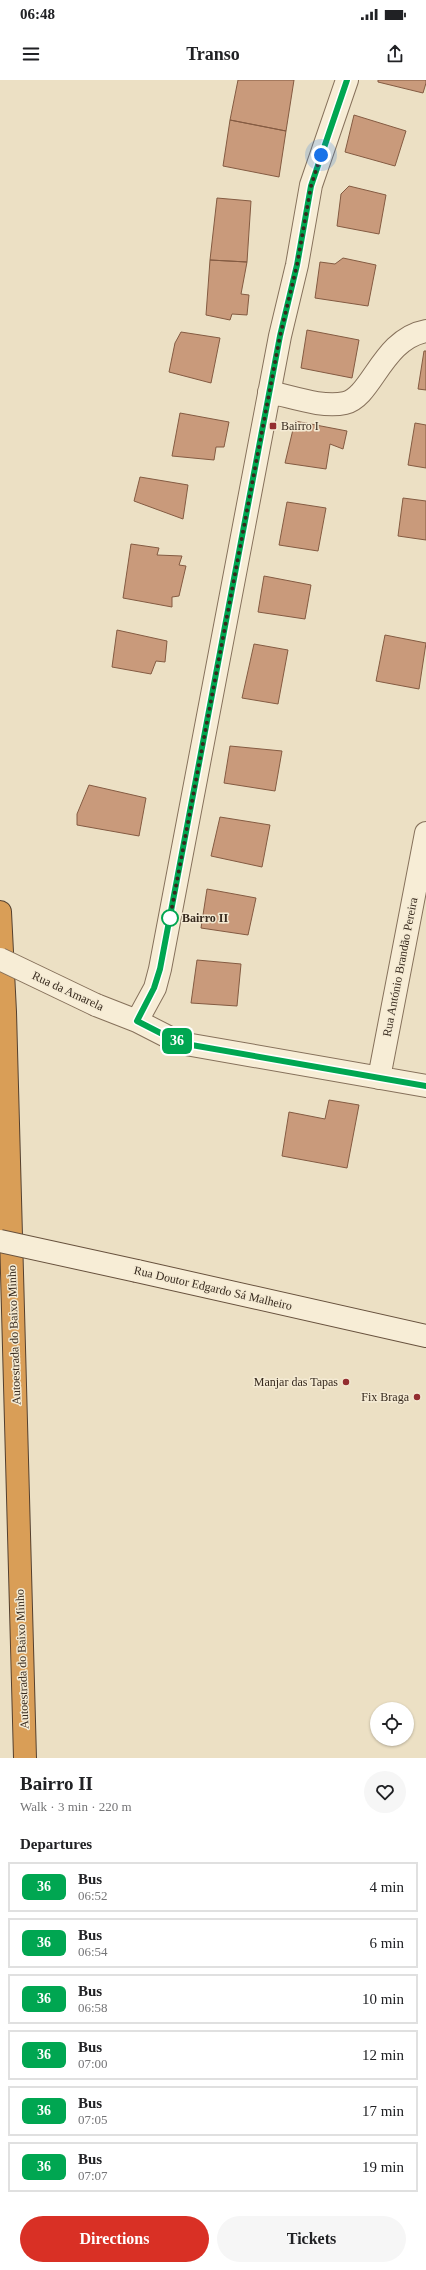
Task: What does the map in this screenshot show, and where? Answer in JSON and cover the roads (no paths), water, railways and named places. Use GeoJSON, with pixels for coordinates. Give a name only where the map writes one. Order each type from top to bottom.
{"type":"FeatureCollection","features":[{"type":"Feature","properties":{"kind":"highway","name":"Autoestrada do Baixo Minho"},"geometry":{"type":"LineString","coordinates":[[0,912],[5,1012],[25,1758]]}},
{"type":"Feature","properties":{"kind":"street"},"geometry":{"type":"LineString","coordinates":[[137,1021],[154,988],[160,969],[269,392],[297,265],[311,186],[347,80]]}},
{"type":"Feature","properties":{"kind":"street"},"geometry":{"type":"LineString","coordinates":[[269,392],[332,404],[347,402],[357,397],[390,352],[404,340],[426,331]]}},
{"type":"Feature","properties":{"kind":"street","name":"Rua António Brandão Pereira"},"geometry":{"type":"LineString","coordinates":[[379,1078],[426,833]]}},
{"type":"Feature","properties":{"kind":"street","name":"Rua da Amarela"},"geometry":{"type":"LineString","coordinates":[[0,959],[96,1005],[137,1021],[180,1043],[426,1086]]}},
{"type":"Feature","properties":{"kind":"street","name":"Rua Doutor Edgardo Sá Malheiro"},"geometry":{"type":"LineString","coordinates":[[0,1240],[426,1336]]}},
{"type":"Feature","properties":{"kind":"place","name":"Bairro I"},"geometry":{"type":"Point","coordinates":[273,426]}},
{"type":"Feature","properties":{"kind":"place","name":"Bairro II"},"geometry":{"type":"Point","coordinates":[170,918]}},
{"type":"Feature","properties":{"kind":"place","name":"Manjar das Tapas"},"geometry":{"type":"Point","coordinates":[346,1382]}},
{"type":"Feature","properties":{"kind":"place","name":"Fix Braga"},"geometry":{"type":"Point","coordinates":[417,1397]}}]}
